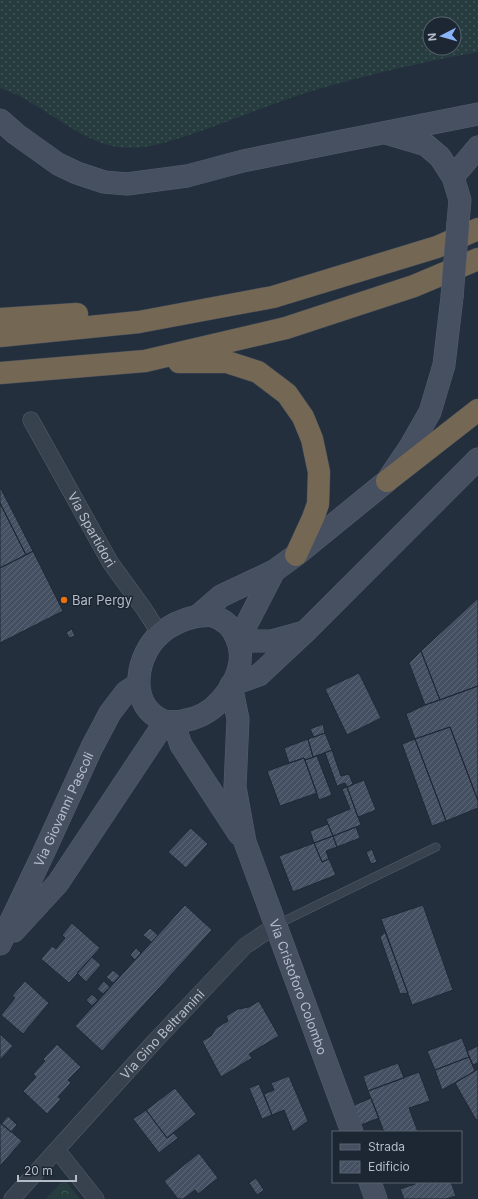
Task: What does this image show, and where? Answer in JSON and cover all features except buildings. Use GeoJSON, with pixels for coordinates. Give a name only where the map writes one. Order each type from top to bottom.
{"type":"FeatureCollection","features":[{"type":"Feature","properties":{"kind":"highway"},"geometry":{"type":"LineString","coordinates":[[0,336],[139,322],[274,297],[437,247],[468,226]]}},
{"type":"Feature","properties":{"kind":"highway"},"geometry":{"type":"LineString","coordinates":[[145,361],[286,328],[414,286],[478,259]]}},
{"type":"Feature","properties":{"kind":"highway"},"geometry":{"type":"LineString","coordinates":[[0,319],[100,313],[274,297]]}},
{"type":"Feature","properties":{"kind":"highway"},"geometry":{"type":"LineString","coordinates":[[0,373],[145,361],[227,362],[258,372],[287,394],[303,417],[312,439],[319,472],[318,504],[314,518],[296,555]]}},
{"type":"Feature","properties":{"kind":"highway"},"geometry":{"type":"LineString","coordinates":[[387,481],[478,410]]}},
{"type":"Feature","properties":{"kind":"street"},"geometry":{"type":"LineString","coordinates":[[0,120],[16,134],[58,164],[77,173],[104,182],[127,184],[187,176],[242,162],[478,114]]}},
{"type":"Feature","properties":{"kind":"street"},"geometry":{"type":"LineString","coordinates":[[198,616],[221,596],[274,571],[387,481],[410,448],[430,412],[444,365],[452,297],[468,226],[453,177],[440,157],[426,145],[386,133]]}},
{"type":"Feature","properties":{"kind":"street"},"geometry":{"type":"LineString","coordinates":[[453,177],[478,147]]}},
{"type":"Feature","properties":{"kind":"street","name":"Via Spartidori"},"geometry":{"type":"LineString","coordinates":[[31,420],[110,562],[160,634]]}},
{"type":"Feature","properties":{"kind":"street"},"geometry":{"type":"LineString","coordinates":[[238,719],[259,676],[478,459]]}},
{"type":"Feature","properties":{"kind":"street"},"geometry":{"type":"LineString","coordinates":[[238,641],[274,571]]}},
{"type":"Feature","properties":{"kind":"street"},"geometry":{"type":"LineString","coordinates":[[198,616],[213,616],[224,621],[232,630],[238,641],[240,656],[238,671],[221,700],[207,712],[191,720],[169,722],[151,713],[141,700],[138,684],[140,668],[147,650],[160,634],[180,620],[198,616]]}},
{"type":"Feature","properties":{"kind":"street"},"geometry":{"type":"LineString","coordinates":[[238,641],[271,641],[305,632]]}},
{"type":"Feature","properties":{"kind":"street"},"geometry":{"type":"LineString","coordinates":[[231,685],[259,676]]}},
{"type":"Feature","properties":{"kind":"street","name":"Via Giovanni Pascoli"},"geometry":{"type":"LineString","coordinates":[[0,944],[44,854],[92,747],[110,713],[126,692],[138,684]]}},
{"type":"Feature","properties":{"kind":"street","name":"Via Cristoforo Colombo"},"geometry":{"type":"LineString","coordinates":[[231,685],[238,719],[235,787],[244,842],[352,1131]]}},
{"type":"Feature","properties":{"kind":"street","name":"Via Giovanni Pascoli"},"geometry":{"type":"LineString","coordinates":[[0,947],[58,883],[169,722]]}},
{"type":"Feature","properties":{"kind":"street","name":"Via Cristoforo Colombo"},"geometry":{"type":"LineString","coordinates":[[169,722],[181,745],[244,842]]}},
{"type":"Feature","properties":{"kind":"street","name":"Via Gino Beltramini"},"geometry":{"type":"LineString","coordinates":[[12,1199],[155,1040],[245,946],[275,926]]}},
{"type":"Feature","properties":{"kind":"street"},"geometry":{"type":"LineString","coordinates":[[56,1150],[96,1199]]}},
{"type":"Feature","properties":{"kind":"street"},"geometry":{"type":"LineString","coordinates":[[370,1183],[376,1199]]}},
{"type":"Feature","properties":{"kind":"lane"},"geometry":{"type":"LineString","coordinates":[[275,926],[436,847]]}},
{"type":"Feature","properties":{"kind":"green space"},"geometry":{"type":"Polygon","coordinates":[[[0,0],[478,0],[478,52],[462,55],[462,16],[422,16],[422,56],[458,56],[387,71],[319,89],[197,132],[151,146],[126,148],[107,145],[72,129],[15,94],[0,88],[0,0]]]}},
{"type":"Feature","properties":{"kind":"green space"},"geometry":{"type":"Polygon","coordinates":[[[64,1179],[80,1199],[46,1199],[64,1179]]]}},
{"type":"Feature","properties":{"kind":"place","name":"Bar Pergy"},"geometry":{"type":"Point","coordinates":[64,600]}}]}
